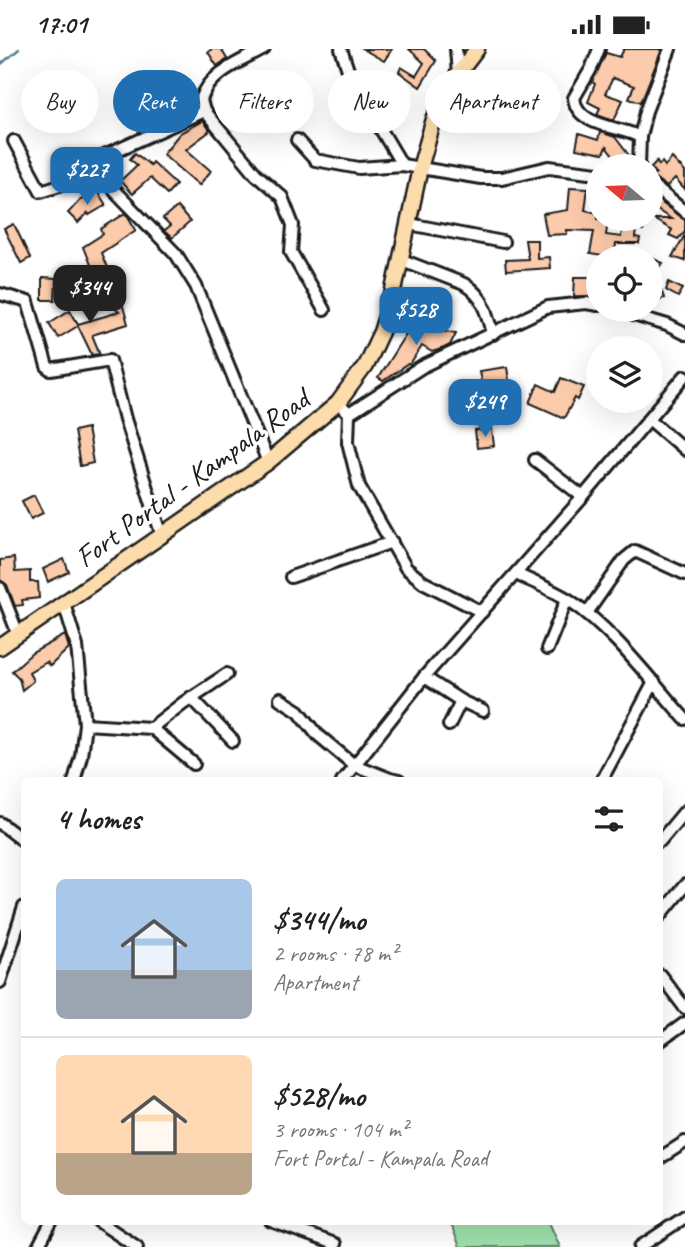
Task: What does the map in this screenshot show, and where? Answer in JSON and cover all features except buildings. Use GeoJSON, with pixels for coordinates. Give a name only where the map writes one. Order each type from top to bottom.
{"type":"FeatureCollection","features":[{"type":"Feature","properties":{"kind":"main road","name":"Fort Portal - Kampala Road"},"geometry":{"type":"LineString","coordinates":[[460,70],[477,49]]}},
{"type":"Feature","properties":{"kind":"main road","name":"Fort Portal - Kampala Road"},"geometry":{"type":"LineString","coordinates":[[0,647],[344,409],[380,332],[402,260],[429,133]]}},
{"type":"Feature","properties":{"kind":"street"},"geometry":{"type":"LineString","coordinates":[[264,49],[221,72],[210,82],[201,100],[204,111],[256,173],[282,197],[293,225],[290,252],[324,310]]}},
{"type":"Feature","properties":{"kind":"street"},"geometry":{"type":"LineString","coordinates":[[341,49],[351,79],[402,165]]}},
{"type":"Feature","properties":{"kind":"street"},"geometry":{"type":"LineString","coordinates":[[456,49],[458,70]]}},
{"type":"Feature","properties":{"kind":"street"},"geometry":{"type":"LineString","coordinates":[[599,49],[574,98],[577,108],[592,121],[640,137]]}},
{"type":"Feature","properties":{"kind":"street"},"geometry":{"type":"LineString","coordinates":[[639,154],[646,111],[670,49]]}},
{"type":"Feature","properties":{"kind":"street"},"geometry":{"type":"LineString","coordinates":[[14,141],[41,191],[94,174],[102,157],[204,111]]}},
{"type":"Feature","properties":{"kind":"street"},"geometry":{"type":"LineString","coordinates":[[297,140],[315,160],[359,168],[402,165],[481,178],[502,178],[550,167],[586,172]]}},
{"type":"Feature","properties":{"kind":"street"},"geometry":{"type":"LineString","coordinates":[[94,174],[107,183],[176,254],[197,286],[268,462]]}},
{"type":"Feature","properties":{"kind":"street"},"geometry":{"type":"LineString","coordinates":[[663,194],[685,212]]}},
{"type":"Feature","properties":{"kind":"street"},"geometry":{"type":"LineString","coordinates":[[410,224],[503,242]]}},
{"type":"Feature","properties":{"kind":"street"},"geometry":{"type":"LineString","coordinates":[[402,260],[473,290],[488,312],[492,334]]}},
{"type":"Feature","properties":{"kind":"street"},"geometry":{"type":"LineString","coordinates":[[0,294],[28,302],[47,367],[51,370],[110,360],[125,419],[162,536]]}},
{"type":"Feature","properties":{"kind":"street"},"geometry":{"type":"LineString","coordinates":[[482,612],[422,582],[406,568],[359,486],[348,442],[344,409],[422,367],[548,307],[586,305]]}},
{"type":"Feature","properties":{"kind":"street"},"geometry":{"type":"LineString","coordinates":[[657,322],[685,334]]}},
{"type":"Feature","properties":{"kind":"street"},"geometry":{"type":"LineString","coordinates":[[345,777],[424,677],[583,497],[685,376]]}},
{"type":"Feature","properties":{"kind":"street"},"geometry":{"type":"LineString","coordinates":[[649,419],[685,450]]}},
{"type":"Feature","properties":{"kind":"street"},"geometry":{"type":"LineString","coordinates":[[535,460],[583,497]]}},
{"type":"Feature","properties":{"kind":"street"},"geometry":{"type":"LineString","coordinates":[[291,577],[392,542]]}},
{"type":"Feature","properties":{"kind":"street"},"geometry":{"type":"LineString","coordinates":[[587,613],[624,560],[635,551],[685,575]]}},
{"type":"Feature","properties":{"kind":"street"},"geometry":{"type":"LineString","coordinates":[[516,574],[567,599],[587,613],[684,716]]}},
{"type":"Feature","properties":{"kind":"street"},"geometry":{"type":"LineString","coordinates":[[0,588],[18,634]]}},
{"type":"Feature","properties":{"kind":"street"},"geometry":{"type":"LineString","coordinates":[[547,649],[567,599]]}},
{"type":"Feature","properties":{"kind":"street"},"geometry":{"type":"LineString","coordinates":[[64,603],[78,646],[85,724],[75,777]]}},
{"type":"Feature","properties":{"kind":"street"},"geometry":{"type":"LineString","coordinates":[[151,728],[191,697],[227,674]]}},
{"type":"Feature","properties":{"kind":"street"},"geometry":{"type":"LineString","coordinates":[[424,677],[461,701],[483,711]]}},
{"type":"Feature","properties":{"kind":"street"},"geometry":{"type":"LineString","coordinates":[[603,777],[654,682]]}},
{"type":"Feature","properties":{"kind":"street"},"geometry":{"type":"LineString","coordinates":[[191,697],[233,741]]}},
{"type":"Feature","properties":{"kind":"street"},"geometry":{"type":"LineString","coordinates":[[280,699],[299,711],[318,735],[354,765],[385,777]]}},
{"type":"Feature","properties":{"kind":"street"},"geometry":{"type":"LineString","coordinates":[[449,725],[461,701]]}},
{"type":"Feature","properties":{"kind":"street"},"geometry":{"type":"LineString","coordinates":[[85,724],[151,728],[194,764]]}},
{"type":"Feature","properties":{"kind":"street"},"geometry":{"type":"LineString","coordinates":[[663,837],[685,811]]}},
{"type":"Feature","properties":{"kind":"street"},"geometry":{"type":"LineString","coordinates":[[0,823],[21,839]]}},
{"type":"Feature","properties":{"kind":"street"},"geometry":{"type":"LineString","coordinates":[[663,912],[685,885]]}},
{"type":"Feature","properties":{"kind":"street"},"geometry":{"type":"LineString","coordinates":[[0,982],[21,916]]}},
{"type":"Feature","properties":{"kind":"street"},"geometry":{"type":"LineString","coordinates":[[663,979],[685,1008]]}},
{"type":"Feature","properties":{"kind":"street"},"geometry":{"type":"LineString","coordinates":[[663,1039],[685,1023]]}},
{"type":"Feature","properties":{"kind":"street"},"geometry":{"type":"LineString","coordinates":[[663,1156],[685,1142]]}},
{"type":"Feature","properties":{"kind":"street"},"geometry":{"type":"LineString","coordinates":[[640,1247],[685,1217]]}},
{"type":"Feature","properties":{"kind":"street"},"geometry":{"type":"LineString","coordinates":[[38,1247],[50,1225]]}},
{"type":"Feature","properties":{"kind":"street"},"geometry":{"type":"LineString","coordinates":[[104,1225],[136,1247]]}},
{"type":"Feature","properties":{"kind":"street"},"geometry":{"type":"LineString","coordinates":[[282,1225],[335,1244]]}},
{"type":"Feature","properties":{"kind":"green space"},"geometry":{"type":"Polygon","coordinates":[[[451,1225],[550,1225],[560,1247],[460,1247],[451,1225]]]}},
{"type":"Feature","properties":{"kind":"waterway"},"geometry":{"type":"LineString","coordinates":[[0,65],[19,49]]}}]}
